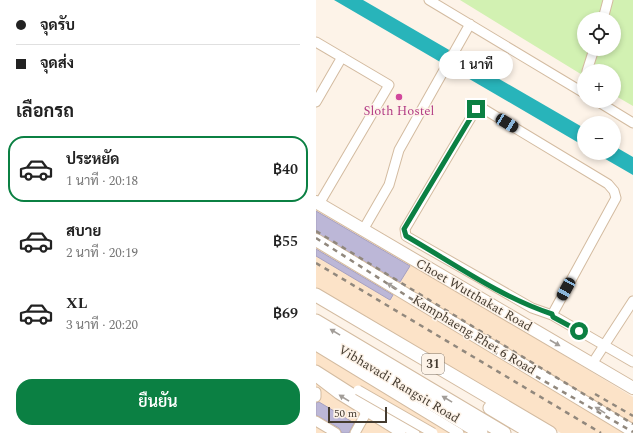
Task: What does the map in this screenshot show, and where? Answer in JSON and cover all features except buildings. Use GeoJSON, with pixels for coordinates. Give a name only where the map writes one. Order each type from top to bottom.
{"type":"FeatureCollection","features":[{"type":"Feature","properties":{"kind":"highway","name":"31"},"geometry":{"type":"LineString","coordinates":[[316,295],[550,433]]}},
{"type":"Feature","properties":{"kind":"highway","name":"31"},"geometry":{"type":"LineString","coordinates":[[316,305],[532,433]]}},
{"type":"Feature","properties":{"kind":"highway","name":"31"},"geometry":{"type":"LineString","coordinates":[[316,321],[504,433]]}},
{"type":"Feature","properties":{"kind":"highway","name":"Vibhavadi Rangsit Road"},"geometry":{"type":"LineString","coordinates":[[316,335],[406,396],[481,433]]}},
{"type":"Feature","properties":{"kind":"main road","name":"Choet Wutthakat Road"},"geometry":{"type":"LineString","coordinates":[[317,203],[633,388]]}},
{"type":"Feature","properties":{"kind":"main road","name":"Kamphaeng Phet 6 Road"},"geometry":{"type":"LineString","coordinates":[[316,240],[633,430]]}},
{"type":"Feature","properties":{"kind":"street"},"geometry":{"type":"LineString","coordinates":[[429,0],[446,4],[470,24],[577,89]]}},
{"type":"Feature","properties":{"kind":"street"},"geometry":{"type":"LineString","coordinates":[[605,12],[608,0]]}},
{"type":"Feature","properties":{"kind":"street"},"geometry":{"type":"LineString","coordinates":[[363,230],[388,185],[399,150],[470,24]]}},
{"type":"Feature","properties":{"kind":"street"},"geometry":{"type":"LineString","coordinates":[[316,42],[389,86],[317,203]]}},
{"type":"Feature","properties":{"kind":"street"},"geometry":{"type":"LineString","coordinates":[[316,102],[342,57]]}},
{"type":"Feature","properties":{"kind":"street"},"geometry":{"type":"LineString","coordinates":[[552,314],[616,198],[614,191],[608,184],[482,108],[476,109],[404,229],[406,236],[532,308],[552,314],[553,317],[633,362]]}},
{"type":"Feature","properties":{"kind":"street"},"geometry":{"type":"LineString","coordinates":[[608,108],[633,123]]}},
{"type":"Feature","properties":{"kind":"street"},"geometry":{"type":"LineString","coordinates":[[592,364],[633,301]]}},
{"type":"Feature","properties":{"kind":"street"},"geometry":{"type":"LineString","coordinates":[[316,346],[406,396],[421,411],[459,433]]}},
{"type":"Feature","properties":{"kind":"street"},"geometry":{"type":"LineString","coordinates":[[316,364],[358,390],[434,433]]}},
{"type":"Feature","properties":{"kind":"street"},"geometry":{"type":"LineString","coordinates":[[316,368],[402,428]]}},
{"type":"Feature","properties":{"kind":"street"},"geometry":{"type":"LineString","coordinates":[[316,368],[326,369]]}},
{"type":"Feature","properties":{"kind":"street"},"geometry":{"type":"LineString","coordinates":[[316,377],[338,394],[364,410],[415,433]]}},
{"type":"Feature","properties":{"kind":"street"},"geometry":{"type":"LineString","coordinates":[[316,392],[316,397]]}},
{"type":"Feature","properties":{"kind":"street"},"geometry":{"type":"LineString","coordinates":[[402,428],[408,415],[406,396]]}},
{"type":"Feature","properties":{"kind":"street"},"geometry":{"type":"LineString","coordinates":[[358,430],[365,415],[364,410]]}},
{"type":"Feature","properties":{"kind":"street"},"geometry":{"type":"LineString","coordinates":[[421,411],[429,428],[434,433]]}},
{"type":"Feature","properties":{"kind":"street"},"geometry":{"type":"LineString","coordinates":[[358,430],[369,418],[375,416]]}},
{"type":"Feature","properties":{"kind":"street"},"geometry":{"type":"LineString","coordinates":[[316,421],[336,433]]}},
{"type":"Feature","properties":{"kind":"shaded area"},"geometry":{"type":"Polygon","coordinates":[[[316,205],[633,397],[633,433],[561,433],[316,288],[316,205]]]}},
{"type":"Feature","properties":{"kind":"shaded area"},"geometry":{"type":"Polygon","coordinates":[[[316,337],[477,433],[316,433],[316,337]]]}},
{"type":"Feature","properties":{"kind":"green space"},"geometry":{"type":"Polygon","coordinates":[[[460,0],[633,0],[633,106],[621,99],[621,64],[577,64],[577,72],[460,0]]]}},
{"type":"Feature","properties":{"kind":"water"},"geometry":{"type":"Polygon","coordinates":[[[334,0],[363,0],[577,124],[577,142],[334,0]]]}},
{"type":"Feature","properties":{"kind":"water"},"geometry":{"type":"Polygon","coordinates":[[[621,150],[633,157],[633,175],[607,160],[621,160],[621,150]]]}},
{"type":"Feature","properties":{"kind":"railway"},"geometry":{"type":"LineString","coordinates":[[316,231],[633,424]]}},
{"type":"Feature","properties":{"kind":"railway"},"geometry":{"type":"LineString","coordinates":[[316,238],[504,358],[633,432]]}},
{"type":"Feature","properties":{"kind":"railway"},"geometry":{"type":"LineString","coordinates":[[316,263],[601,433]]}},
{"type":"Feature","properties":{"kind":"railway"},"geometry":{"type":"LineString","coordinates":[[595,394],[633,416]]}},
{"type":"Feature","properties":{"kind":"place","name":"Sloth Hostel"},"geometry":{"type":"Point","coordinates":[399,97]}},
{"type":"Feature","properties":{"kind":"route"},"geometry":{"type":"LineString","coordinates":[[476,109],[404,229],[406,236],[532,308],[552,314],[553,317],[579,331]]}}]}
